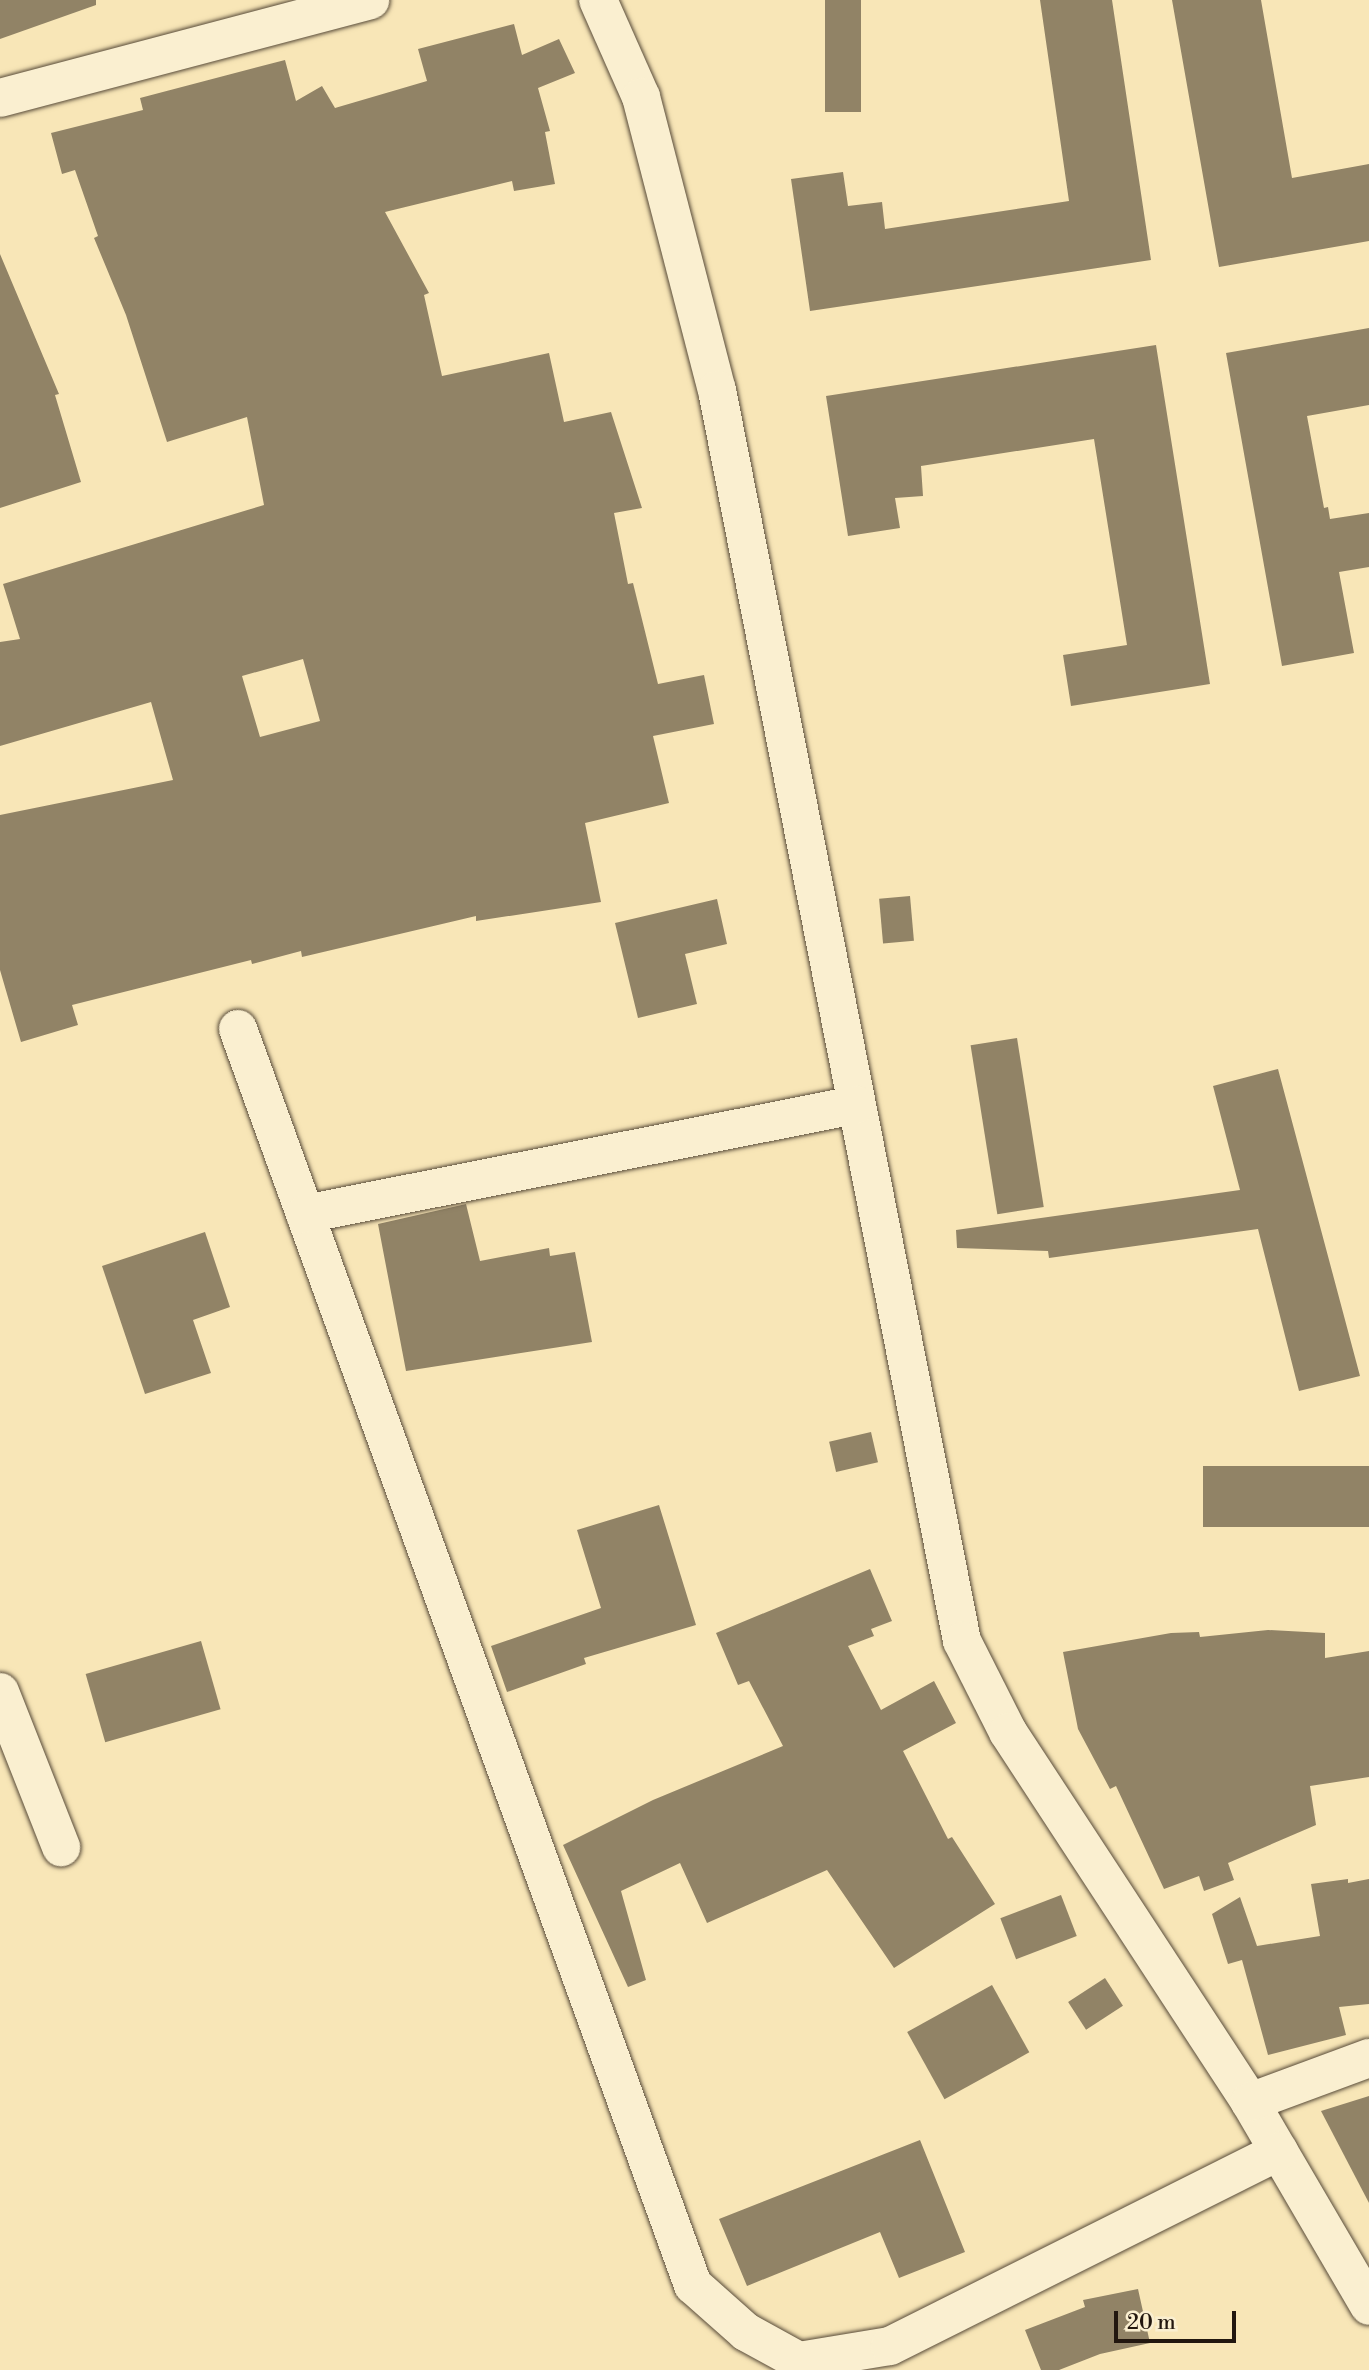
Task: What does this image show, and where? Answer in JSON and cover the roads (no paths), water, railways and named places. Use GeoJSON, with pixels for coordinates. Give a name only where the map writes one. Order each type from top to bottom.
{"type":"FeatureCollection","features":[{"type":"Feature","properties":{"kind":"street"},"geometry":{"type":"LineString","coordinates":[[0,98],[323,6],[370,0]]}},
{"type":"Feature","properties":{"kind":"street"},"geometry":{"type":"LineString","coordinates":[[598,0],[641,97],[716,390],[962,1641],[1007,1731],[1250,2102],[1369,2306]]}},
{"type":"Feature","properties":{"kind":"street"},"geometry":{"type":"LineString","coordinates":[[238,1029],[693,2285],[746,2332],[799,2361],[890,2346],[1279,2151]]}},
{"type":"Feature","properties":{"kind":"street"},"geometry":{"type":"LineString","coordinates":[[305,1214],[855,1105]]}},
{"type":"Feature","properties":{"kind":"street"},"geometry":{"type":"LineString","coordinates":[[0,1692],[61,1847]]}},
{"type":"Feature","properties":{"kind":"street"},"geometry":{"type":"LineString","coordinates":[[1250,2102],[1369,2058]]}}]}
